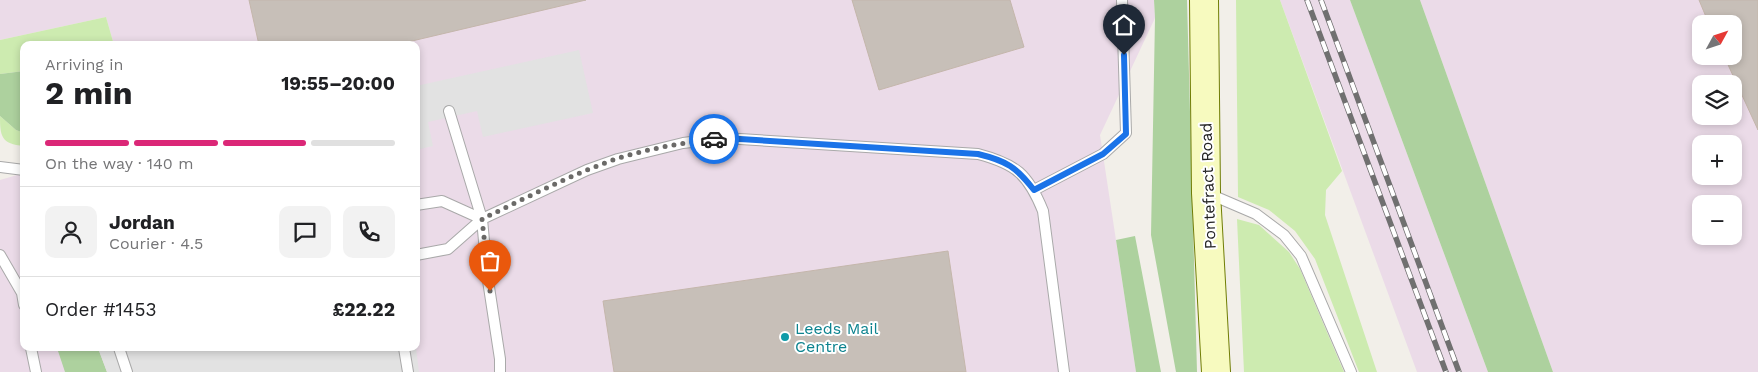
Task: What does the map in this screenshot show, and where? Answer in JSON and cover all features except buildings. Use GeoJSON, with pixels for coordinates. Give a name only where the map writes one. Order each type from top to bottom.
{"type":"FeatureCollection","features":[{"type":"Feature","properties":{"kind":"main road","name":"Pontefract Road"},"geometry":{"type":"LineString","coordinates":[[1204,0],[1206,193],[1216,372]]}},
{"type":"Feature","properties":{"kind":"lane"},"geometry":{"type":"LineString","coordinates":[[1034,190],[1103,154],[1126,134],[1122,0]]}},
{"type":"Feature","properties":{"kind":"lane"},"geometry":{"type":"LineString","coordinates":[[449,111],[482,219],[487,274],[500,359],[500,372]]}},
{"type":"Feature","properties":{"kind":"lane"},"geometry":{"type":"LineString","coordinates":[[420,254],[448,249],[482,219],[587,170],[618,159],[683,143],[724,138],[978,154],[1000,160],[1020,172],[1034,190],[1043,211],[1064,372]]}},
{"type":"Feature","properties":{"kind":"lane"},"geometry":{"type":"LineString","coordinates":[[0,167],[20,170]]}},
{"type":"Feature","properties":{"kind":"lane"},"geometry":{"type":"LineString","coordinates":[[1206,193],[1256,214],[1284,235],[1302,256],[1351,372]]}},
{"type":"Feature","properties":{"kind":"lane"},"geometry":{"type":"LineString","coordinates":[[420,204],[442,201],[482,219]]}},
{"type":"Feature","properties":{"kind":"lane"},"geometry":{"type":"LineString","coordinates":[[0,255],[20,290]]}},
{"type":"Feature","properties":{"kind":"lane"},"geometry":{"type":"LineString","coordinates":[[32,351],[36,372]]}},
{"type":"Feature","properties":{"kind":"lane"},"geometry":{"type":"LineString","coordinates":[[120,351],[127,372]]}},
{"type":"Feature","properties":{"kind":"lane"},"geometry":{"type":"LineString","coordinates":[[404,351],[408,372]]}},
{"type":"Feature","properties":{"kind":"shaded area"},"geometry":{"type":"Polygon","coordinates":[[[0,0],[1154,0],[1155,18],[1100,135],[1136,372],[0,372],[0,180],[20,174],[20,351],[420,351],[420,41],[113,41],[106,17],[0,40],[0,0]]]}},
{"type":"Feature","properties":{"kind":"shaded area"},"geometry":{"type":"Polygon","coordinates":[[[1280,0],[1350,0],[1488,372],[1417,372],[1280,0]]]}},
{"type":"Feature","properties":{"kind":"shaded area"},"geometry":{"type":"Polygon","coordinates":[[[1420,0],[1758,0],[1758,372],[1553,372],[1420,0]]]}},
{"type":"Feature","properties":{"kind":"shaded area"},"geometry":{"type":"Polygon","coordinates":[[[579,50],[593,113],[483,137],[477,111],[428,122],[433,146],[420,149],[420,85],[579,50]]]}},
{"type":"Feature","properties":{"kind":"shaded area"},"geometry":{"type":"Polygon","coordinates":[[[99,351],[416,351],[419,372],[107,372],[99,351]]]}},
{"type":"Feature","properties":{"kind":"green space"},"geometry":{"type":"Polygon","coordinates":[[[1154,0],[1187,0],[1197,372],[1176,372],[1151,235],[1154,0]]]}},
{"type":"Feature","properties":{"kind":"green space"},"geometry":{"type":"Polygon","coordinates":[[[1236,0],[1280,0],[1342,171],[1326,190],[1325,215],[1377,372],[1359,372],[1315,259],[1295,231],[1269,210],[1238,197],[1236,0]]]}},
{"type":"Feature","properties":{"kind":"green space"},"geometry":{"type":"Polygon","coordinates":[[[1350,0],[1420,0],[1553,372],[1488,372],[1350,0]]]}},
{"type":"Feature","properties":{"kind":"green space"},"geometry":{"type":"Polygon","coordinates":[[[106,17],[113,41],[20,41],[20,72],[0,74],[0,40],[106,17]]]}},
{"type":"Feature","properties":{"kind":"green space"},"geometry":{"type":"Polygon","coordinates":[[[20,72],[20,132],[0,116],[0,74],[20,72]]]}},
{"type":"Feature","properties":{"kind":"green space"},"geometry":{"type":"Polygon","coordinates":[[[0,116],[20,132],[20,146],[6,141],[3,138],[0,116]]]}},
{"type":"Feature","properties":{"kind":"green space"},"geometry":{"type":"Polygon","coordinates":[[[1237,219],[1259,225],[1289,252],[1300,269],[1344,372],[1244,372],[1237,219]]]}},
{"type":"Feature","properties":{"kind":"green space"},"geometry":{"type":"Polygon","coordinates":[[[1135,236],[1161,372],[1136,372],[1116,240],[1135,236]]]}},
{"type":"Feature","properties":{"kind":"green space"},"geometry":{"type":"Polygon","coordinates":[[[58,351],[99,351],[107,372],[65,372],[58,351]]]}},
{"type":"Feature","properties":{"kind":"railway"},"geometry":{"type":"LineString","coordinates":[[1307,0],[1446,372]]}},
{"type":"Feature","properties":{"kind":"railway"},"geometry":{"type":"LineString","coordinates":[[1321,0],[1459,372]]}},
{"type":"Feature","properties":{"kind":"way so far"},"geometry":{"type":"LineString","coordinates":[[490,291],[482,219],[587,170],[618,159],[683,143],[714,139]]}},
{"type":"Feature","properties":{"kind":"place","name":"Leeds Mail Centre"},"geometry":{"type":"Point","coordinates":[785,337]}},
{"type":"Feature","properties":{"kind":"route"},"geometry":{"type":"LineString","coordinates":[[714,139],[724,138],[978,154],[1000,160],[1020,172],[1034,190],[1103,154],[1126,134],[1124,55]]}}]}
